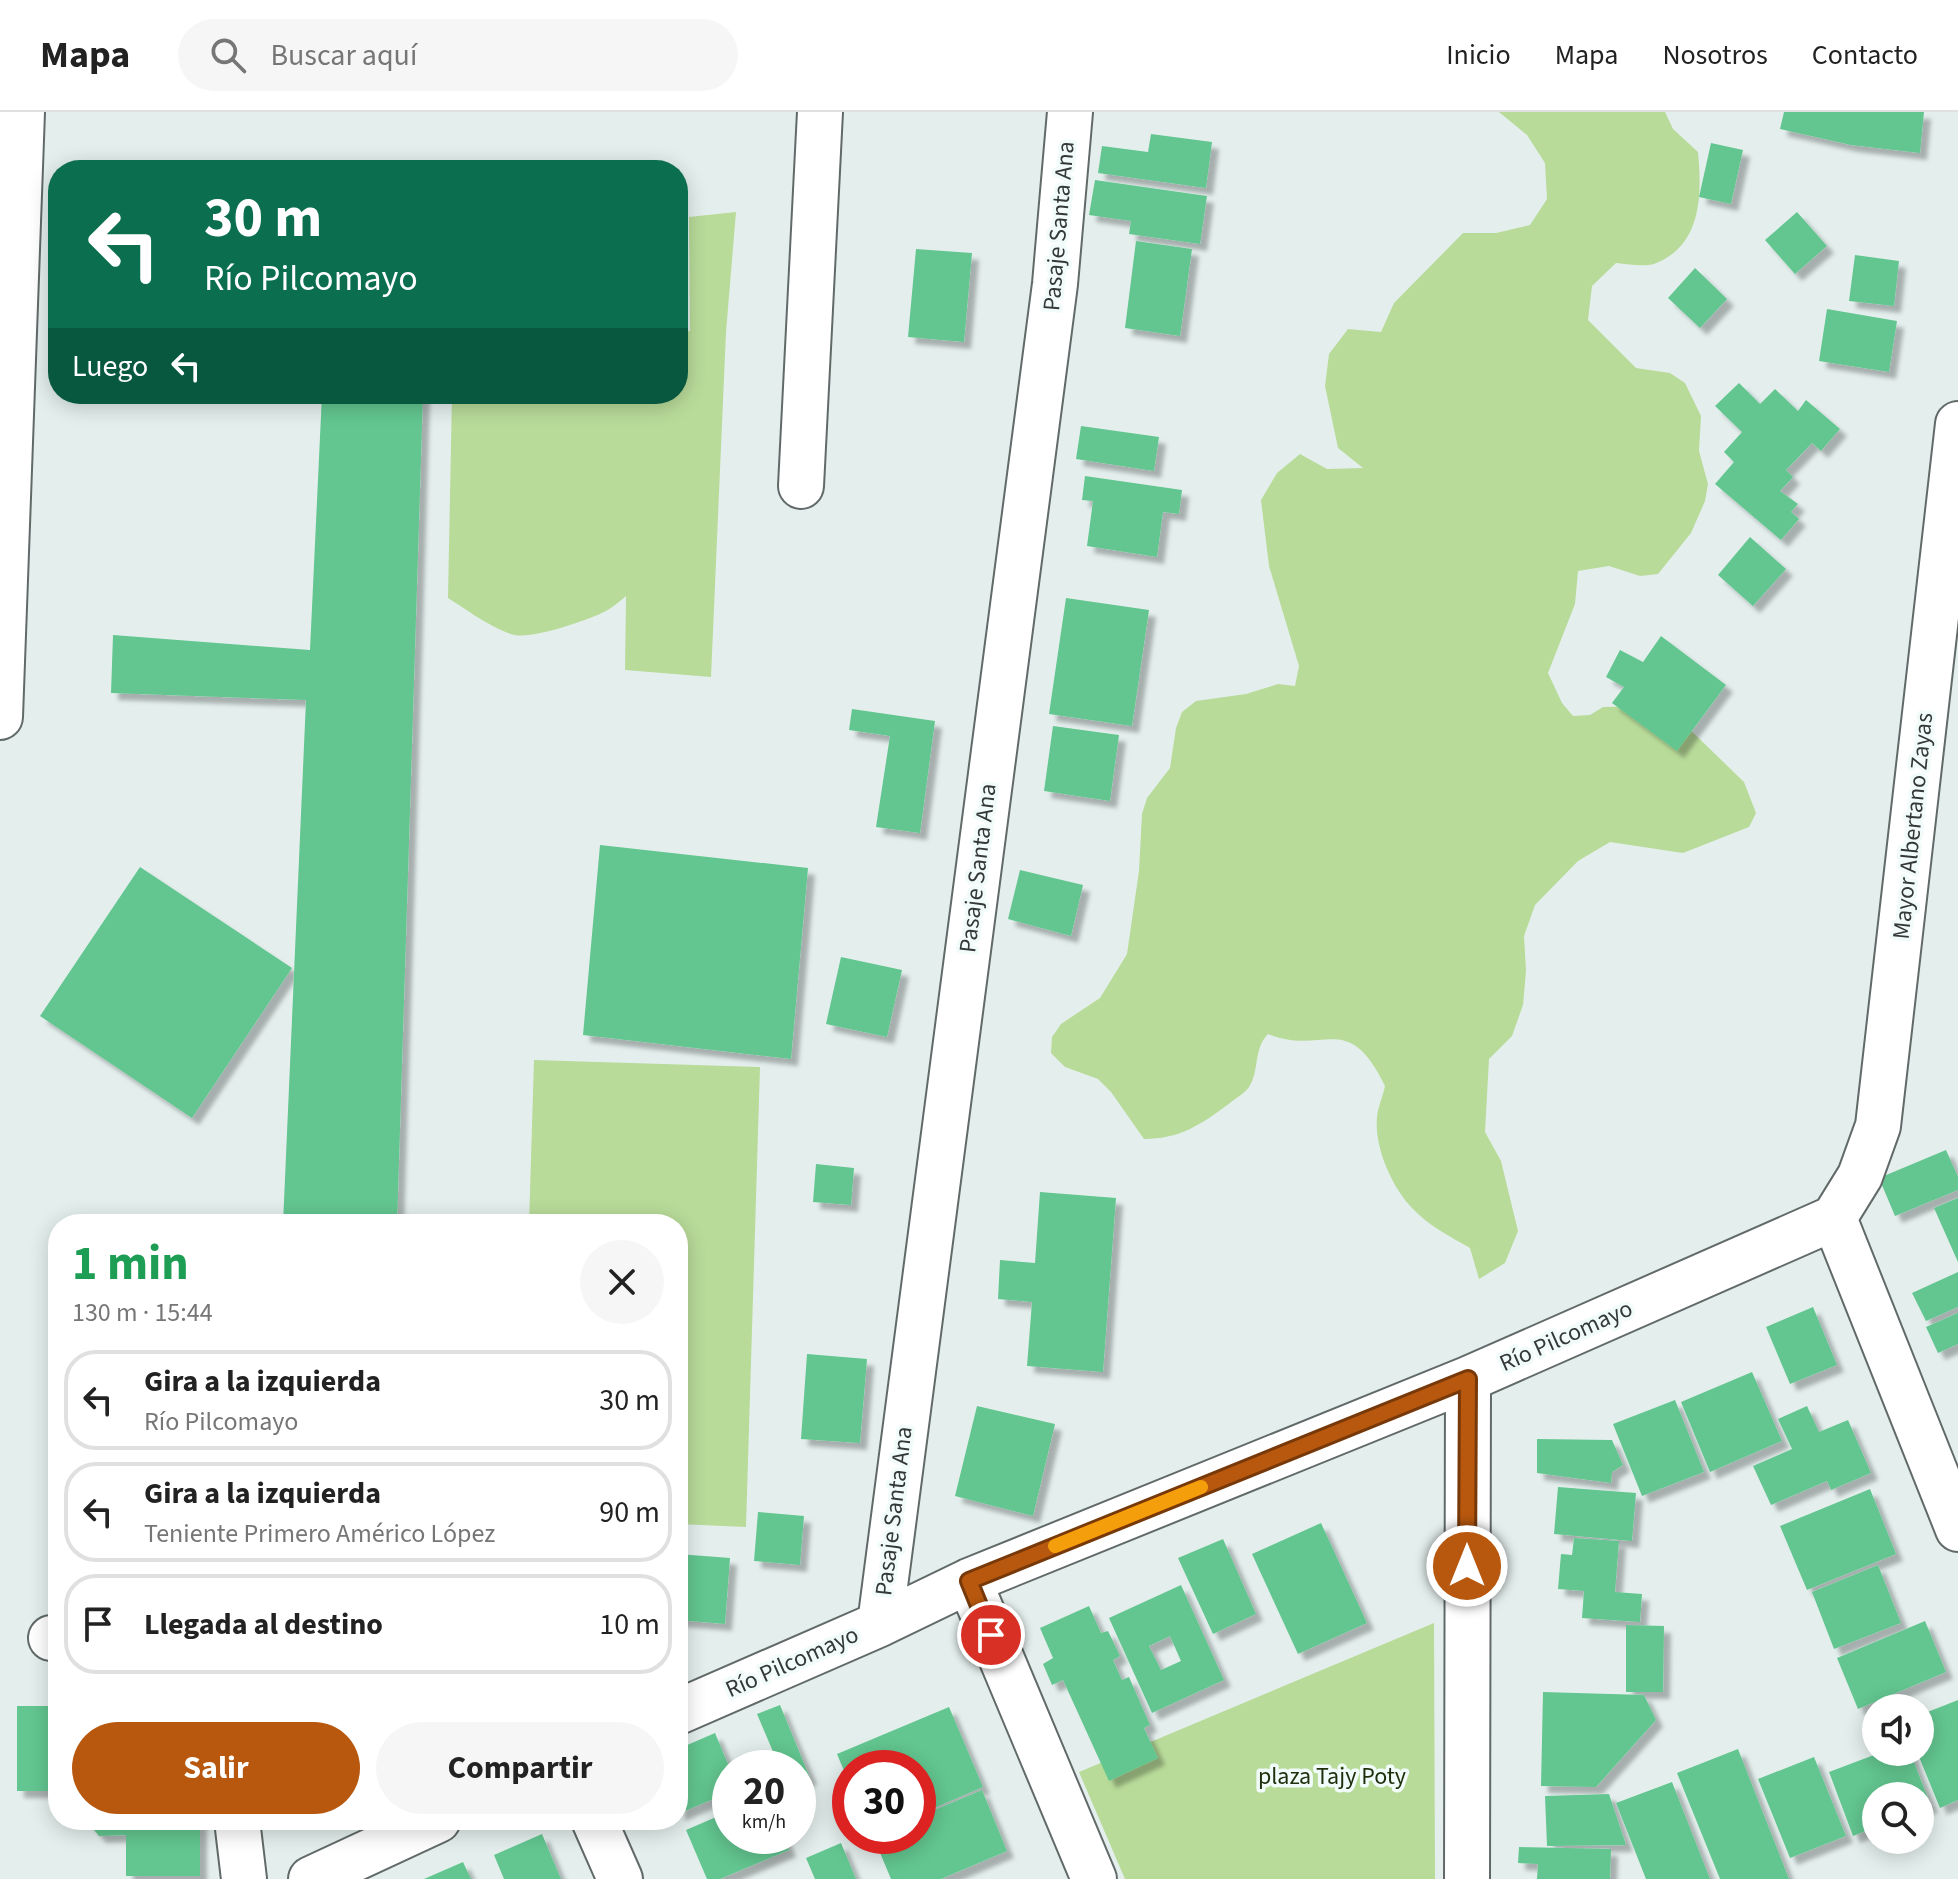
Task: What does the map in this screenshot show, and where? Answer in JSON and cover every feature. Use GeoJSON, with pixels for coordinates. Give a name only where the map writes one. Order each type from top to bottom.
{"type":"FeatureCollection","features":[{"type":"Feature","properties":{"kind":"street"},"geometry":{"type":"LineString","coordinates":[[0,717],[22,112]]}},
{"type":"Feature","properties":{"kind":"street"},"geometry":{"type":"LineString","coordinates":[[801,486],[820,112]]}},
{"type":"Feature","properties":{"kind":"street","name":"Pasaje Santa Ana"},"geometry":{"type":"LineString","coordinates":[[880,1624],[1055,284],[1070,112]]}},
{"type":"Feature","properties":{"kind":"street","name":"Mayor Albertano Zayas"},"geometry":{"type":"LineString","coordinates":[[1834,1218],[1860,1176],[1878,1126],[1958,424]]}},
{"type":"Feature","properties":{"kind":"street"},"geometry":{"type":"LineString","coordinates":[[1834,1218],[1958,1529]]}},
{"type":"Feature","properties":{"kind":"street","name":"Río Pilcomayo"},"geometry":{"type":"LineString","coordinates":[[688,1708],[880,1624],[969,1581],[1468,1379],[1834,1218]]}},
{"type":"Feature","properties":{"kind":"street"},"geometry":{"type":"LineString","coordinates":[[1467,1879],[1468,1379]]}},
{"type":"Feature","properties":{"kind":"street"},"geometry":{"type":"LineString","coordinates":[[969,1581],[1094,1879]]}},
{"type":"Feature","properties":{"kind":"street"},"geometry":{"type":"LineString","coordinates":[[238,1830],[244,1879]]}},
{"type":"Feature","properties":{"kind":"street"},"geometry":{"type":"LineString","coordinates":[[311,1879],[416,1830]]}},
{"type":"Feature","properties":{"kind":"street"},"geometry":{"type":"LineString","coordinates":[[598,1830],[620,1879]]}},
{"type":"Feature","properties":{"kind":"green space"},"geometry":{"type":"Polygon","coordinates":[[[1499,112],[1665,112],[1673,129],[1698,152],[1700,185],[1696,217],[1682,245],[1654,264],[1616,263],[1592,286],[1588,320],[1636,368],[1670,373],[1685,383],[1701,416],[1699,451],[1708,484],[1705,501],[1691,533],[1658,574],[1640,576],[1609,566],[1578,571],[1575,604],[1548,673],[1562,703],[1573,716],[1590,715],[1603,707],[1651,706],[1681,721],[1744,782],[1756,813],[1749,827],[1683,853],[1610,842],[1578,861],[1535,905],[1524,936],[1526,971],[1523,1005],[1512,1036],[1489,1059],[1485,1132],[1501,1161],[1518,1231],[1505,1263],[1479,1279],[1470,1248],[1419,1215],[1398,1190],[1378,1141],[1378,1113],[1385,1086],[1359,1048],[1346,1041],[1288,1040],[1268,1034],[1260,1046],[1252,1080],[1243,1093],[1190,1129],[1144,1139],[1111,1092],[1098,1079],[1065,1067],[1051,1053],[1052,1037],[1061,1024],[1100,998],[1127,954],[1139,871],[1142,814],[1147,798],[1170,768],[1176,728],[1182,712],[1196,701],[1246,694],[1278,684],[1295,686],[1299,666],[1269,566],[1261,500],[1277,473],[1300,454],[1327,469],[1363,468],[1338,448],[1325,386],[1329,354],[1348,329],[1381,332],[1394,303],[1463,233],[1496,233],[1530,225],[1547,199],[1545,163],[1527,135],[1499,112]]]}},
{"type":"Feature","properties":{"kind":"green space"},"geometry":{"type":"Polygon","coordinates":[[[736,212],[726,332],[711,677],[625,670],[626,596],[606,611],[587,619],[547,632],[523,635],[498,629],[448,598],[452,404],[688,404],[689,217],[736,212]]]}},
{"type":"Feature","properties":{"kind":"green space"},"geometry":{"type":"Polygon","coordinates":[[[534,1060],[760,1067],[746,1527],[688,1524],[688,1214],[529,1214],[534,1060]]]}},
{"type":"Feature","properties":{"kind":"green space","name":"plaza Tajy Poty"},"geometry":{"type":"Polygon","coordinates":[[[1434,1623],[1435,1879],[1125,1879],[1079,1772],[1434,1623]]]}},
{"type":"Feature","properties":{"kind":"building"},"geometry":{"type":"Polygon","coordinates":[[[1784,112],[1924,112],[1920,153],[1851,145],[1780,129],[1784,112]]]}},
{"type":"Feature","properties":{"kind":"building"},"geometry":{"type":"Polygon","coordinates":[[[1151,134],[1212,142],[1206,188],[1098,173],[1102,146],[1148,152],[1151,134]]]}},
{"type":"Feature","properties":{"kind":"building"},"geometry":{"type":"Polygon","coordinates":[[[1711,143],[1743,150],[1731,204],[1699,197],[1711,143]]]}},
{"type":"Feature","properties":{"kind":"building"},"geometry":{"type":"Polygon","coordinates":[[[1095,180],[1207,196],[1200,244],[1129,234],[1131,221],[1089,215],[1095,180]]]}},
{"type":"Feature","properties":{"kind":"building"},"geometry":{"type":"Polygon","coordinates":[[[1797,212],[1827,246],[1795,274],[1765,240],[1797,212]]]}},
{"type":"Feature","properties":{"kind":"building"},"geometry":{"type":"Polygon","coordinates":[[[1136,241],[1192,249],[1180,336],[1125,328],[1136,241]]]}},
{"type":"Feature","properties":{"kind":"building"},"geometry":{"type":"Polygon","coordinates":[[[916,249],[972,253],[964,342],[908,337],[916,249]]]}},
{"type":"Feature","properties":{"kind":"building"},"geometry":{"type":"Polygon","coordinates":[[[1855,255],[1899,261],[1894,306],[1849,301],[1855,255]]]}},
{"type":"Feature","properties":{"kind":"building"},"geometry":{"type":"Polygon","coordinates":[[[1695,268],[1727,299],[1700,328],[1668,298],[1695,268]]]}},
{"type":"Feature","properties":{"kind":"building"},"geometry":{"type":"Polygon","coordinates":[[[1827,309],[1897,321],[1889,372],[1819,361],[1827,309]]]}},
{"type":"Feature","properties":{"kind":"building"},"geometry":{"type":"Polygon","coordinates":[[[1739,383],[1760,404],[1775,389],[1798,411],[1806,400],[1840,429],[1821,451],[1812,443],[1786,470],[1793,477],[1780,491],[1798,504],[1791,512],[1799,519],[1781,540],[1715,484],[1734,462],[1724,452],[1742,432],[1715,406],[1739,383]]]}},
{"type":"Feature","properties":{"kind":"building"},"geometry":{"type":"Polygon","coordinates":[[[322,404],[423,404],[397,1214],[283,1214],[306,700],[111,693],[113,635],[310,650],[322,404]]]}},
{"type":"Feature","properties":{"kind":"building"},"geometry":{"type":"Polygon","coordinates":[[[1081,426],[1159,437],[1154,471],[1076,459],[1081,426]]]}},
{"type":"Feature","properties":{"kind":"building"},"geometry":{"type":"Polygon","coordinates":[[[1085,476],[1182,490],[1179,514],[1163,512],[1157,557],[1087,546],[1093,501],[1082,500],[1085,476]]]}},
{"type":"Feature","properties":{"kind":"building"},"geometry":{"type":"Polygon","coordinates":[[[1750,537],[1786,569],[1753,606],[1718,575],[1750,537]]]}},
{"type":"Feature","properties":{"kind":"building"},"geometry":{"type":"Polygon","coordinates":[[[1066,598],[1149,610],[1132,726],[1049,714],[1066,598]]]}},
{"type":"Feature","properties":{"kind":"building"},"geometry":{"type":"Polygon","coordinates":[[[1661,636],[1726,685],[1677,751],[1612,703],[1624,687],[1606,677],[1620,650],[1643,662],[1661,636]]]}},
{"type":"Feature","properties":{"kind":"building"},"geometry":{"type":"Polygon","coordinates":[[[852,709],[935,721],[920,833],[876,827],[890,736],[849,730],[852,709]]]}},
{"type":"Feature","properties":{"kind":"building"},"geometry":{"type":"Polygon","coordinates":[[[1053,726],[1119,735],[1110,801],[1044,791],[1053,726]]]}},
{"type":"Feature","properties":{"kind":"building"},"geometry":{"type":"Polygon","coordinates":[[[600,845],[808,868],[791,1059],[583,1035],[600,845]]]}},
{"type":"Feature","properties":{"kind":"building"},"geometry":{"type":"Polygon","coordinates":[[[140,867],[292,968],[192,1118],[40,1016],[140,867]]]}},
{"type":"Feature","properties":{"kind":"building"},"geometry":{"type":"Polygon","coordinates":[[[1020,870],[1083,885],[1071,936],[1008,919],[1020,870]]]}},
{"type":"Feature","properties":{"kind":"building"},"geometry":{"type":"Polygon","coordinates":[[[841,957],[902,970],[887,1037],[826,1024],[841,957]]]}},
{"type":"Feature","properties":{"kind":"building"},"geometry":{"type":"Polygon","coordinates":[[[1946,1150],[1958,1177],[1958,1190],[1895,1216],[1879,1178],[1946,1150]]]}},
{"type":"Feature","properties":{"kind":"building"},"geometry":{"type":"Polygon","coordinates":[[[816,1164],[854,1168],[851,1205],[813,1202],[816,1164]]]}},
{"type":"Feature","properties":{"kind":"building"},"geometry":{"type":"Polygon","coordinates":[[[1040,1192],[1116,1198],[1103,1372],[1027,1366],[1032,1302],[998,1299],[1000,1260],[1035,1263],[1040,1192]]]}},
{"type":"Feature","properties":{"kind":"building"},"geometry":{"type":"Polygon","coordinates":[[[1958,1198],[1958,1262],[1934,1208],[1958,1198]]]}},
{"type":"Feature","properties":{"kind":"building"},"geometry":{"type":"Polygon","coordinates":[[[1958,1272],[1958,1307],[1926,1321],[1912,1293],[1958,1272]]]}},
{"type":"Feature","properties":{"kind":"building"},"geometry":{"type":"Polygon","coordinates":[[[1813,1307],[1837,1365],[1790,1384],[1766,1327],[1813,1307]]]}},
{"type":"Feature","properties":{"kind":"building"},"geometry":{"type":"Polygon","coordinates":[[[1958,1313],[1958,1344],[1938,1353],[1926,1327],[1958,1313]]]}},
{"type":"Feature","properties":{"kind":"building"},"geometry":{"type":"Polygon","coordinates":[[[807,1354],[867,1359],[860,1443],[801,1439],[807,1354]]]}},
{"type":"Feature","properties":{"kind":"building"},"geometry":{"type":"Polygon","coordinates":[[[1752,1372],[1782,1441],[1710,1472],[1681,1402],[1752,1372]]]}},
{"type":"Feature","properties":{"kind":"building"},"geometry":{"type":"Polygon","coordinates":[[[1675,1400],[1704,1472],[1642,1496],[1613,1424],[1675,1400]]]}},
{"type":"Feature","properties":{"kind":"building"},"geometry":{"type":"Polygon","coordinates":[[[977,1406],[1055,1424],[1033,1516],[955,1496],[977,1406]]]}},
{"type":"Feature","properties":{"kind":"building"},"geometry":{"type":"Polygon","coordinates":[[[1807,1406],[1819,1432],[1848,1420],[1871,1473],[1831,1490],[1827,1481],[1771,1505],[1753,1466],[1792,1449],[1778,1419],[1807,1406]]]}},
{"type":"Feature","properties":{"kind":"building"},"geometry":{"type":"Polygon","coordinates":[[[1537,1439],[1612,1440],[1623,1465],[1612,1472],[1611,1483],[1537,1473],[1537,1439]]]}},
{"type":"Feature","properties":{"kind":"building"},"geometry":{"type":"Polygon","coordinates":[[[1558,1487],[1636,1493],[1632,1541],[1554,1534],[1558,1487]]]}},
{"type":"Feature","properties":{"kind":"building"},"geometry":{"type":"Polygon","coordinates":[[[1870,1489],[1896,1554],[1807,1590],[1780,1526],[1870,1489]]]}},
{"type":"Feature","properties":{"kind":"building"},"geometry":{"type":"Polygon","coordinates":[[[758,1512],[804,1516],[800,1565],[754,1561],[758,1512]]]}},
{"type":"Feature","properties":{"kind":"building"},"geometry":{"type":"Polygon","coordinates":[[[1321,1523],[1367,1623],[1298,1654],[1252,1554],[1321,1523]]]}},
{"type":"Feature","properties":{"kind":"building"},"geometry":{"type":"Polygon","coordinates":[[[1574,1538],[1619,1541],[1615,1592],[1642,1594],[1640,1622],[1582,1618],[1584,1591],[1558,1589],[1561,1554],[1572,1555],[1574,1538]]]}},
{"type":"Feature","properties":{"kind":"building"},"geometry":{"type":"Polygon","coordinates":[[[1223,1539],[1256,1614],[1213,1634],[1178,1558],[1223,1539]]]}},
{"type":"Feature","properties":{"kind":"building"},"geometry":{"type":"Polygon","coordinates":[[[688,1555],[730,1558],[725,1624],[688,1621],[688,1555]]]}},
{"type":"Feature","properties":{"kind":"building"},"geometry":{"type":"Polygon","coordinates":[[[1878,1565],[1901,1623],[1834,1649],[1812,1592],[1878,1565]]]}},
{"type":"Feature","properties":{"kind":"building"},"geometry":{"type":"Polygon","coordinates":[[[1181,1585],[1224,1680],[1152,1713],[1109,1618],[1181,1585]],[[1170,1636],[1149,1646],[1161,1670],[1181,1661],[1170,1636]]]}},
{"type":"Feature","properties":{"kind":"building"},"geometry":{"type":"Polygon","coordinates":[[[1089,1606],[1101,1633],[1108,1631],[1120,1656],[1113,1660],[1122,1680],[1129,1677],[1150,1725],[1144,1728],[1158,1758],[1109,1781],[1063,1680],[1052,1685],[1043,1664],[1053,1658],[1040,1628],[1089,1606]]]}},
{"type":"Feature","properties":{"kind":"building"},"geometry":{"type":"Polygon","coordinates":[[[1925,1621],[1946,1672],[1894,1694],[1862,1694],[1862,1707],[1858,1709],[1837,1658],[1925,1621]]]}},
{"type":"Feature","properties":{"kind":"building"},"geometry":{"type":"Polygon","coordinates":[[[1626,1625],[1664,1626],[1663,1692],[1626,1692],[1626,1625]]]}},
{"type":"Feature","properties":{"kind":"building"},"geometry":{"type":"Polygon","coordinates":[[[1543,1692],[1644,1695],[1656,1720],[1596,1787],[1541,1786],[1543,1692]]]}},
{"type":"Feature","properties":{"kind":"building"},"geometry":{"type":"Polygon","coordinates":[[[1958,1700],[1958,1800],[1940,1808],[1934,1793],[1934,1782],[1929,1782],[1923,1766],[1934,1766],[1934,1709],[1958,1700]]]}},
{"type":"Feature","properties":{"kind":"building"},"geometry":{"type":"Polygon","coordinates":[[[780,1705],[798,1750],[772,1750],[757,1714],[780,1705]]]}},
{"type":"Feature","properties":{"kind":"building"},"geometry":{"type":"Polygon","coordinates":[[[17,1706],[48,1706],[48,1791],[17,1791],[17,1706]]]}},
{"type":"Feature","properties":{"kind":"building"},"geometry":{"type":"Polygon","coordinates":[[[949,1707],[983,1787],[936,1807],[936,1750],[847,1750],[949,1707]]]}},
{"type":"Feature","properties":{"kind":"building"},"geometry":{"type":"Polygon","coordinates":[[[715,1733],[722,1750],[712,1750],[712,1800],[688,1810],[688,1745],[715,1733]]]}},
{"type":"Feature","properties":{"kind":"building"},"geometry":{"type":"Polygon","coordinates":[[[1738,1749],[1789,1879],[1720,1879],[1677,1773],[1738,1749]]]}},
{"type":"Feature","properties":{"kind":"building"},"geometry":{"type":"Polygon","coordinates":[[[1814,1757],[1846,1836],[1790,1858],[1758,1779],[1814,1757]]]}},
{"type":"Feature","properties":{"kind":"building"},"geometry":{"type":"Polygon","coordinates":[[[1862,1760],[1862,1766],[1915,1766],[1922,1782],[1862,1782],[1862,1832],[1853,1836],[1829,1772],[1862,1760]]]}},
{"type":"Feature","properties":{"kind":"building"},"geometry":{"type":"Polygon","coordinates":[[[1672,1782],[1710,1879],[1646,1879],[1616,1803],[1672,1782]]]}},
{"type":"Feature","properties":{"kind":"building"},"geometry":{"type":"Polygon","coordinates":[[[982,1790],[1007,1851],[941,1879],[891,1879],[881,1854],[936,1854],[936,1809],[982,1790]]]}},
{"type":"Feature","properties":{"kind":"building"},"geometry":{"type":"Polygon","coordinates":[[[1609,1794],[1626,1845],[1547,1846],[1545,1796],[1609,1794]]]}},
{"type":"Feature","properties":{"kind":"building"},"geometry":{"type":"Polygon","coordinates":[[[712,1819],[712,1854],[779,1854],[720,1879],[707,1879],[688,1830],[712,1819]]]}},
{"type":"Feature","properties":{"kind":"building"},"geometry":{"type":"Polygon","coordinates":[[[94,1830],[200,1830],[200,1876],[126,1876],[126,1835],[99,1836],[94,1830]]]}},
{"type":"Feature","properties":{"kind":"building"},"geometry":{"type":"Polygon","coordinates":[[[542,1834],[561,1879],[504,1879],[494,1855],[542,1834]]]}},
{"type":"Feature","properties":{"kind":"building"},"geometry":{"type":"Polygon","coordinates":[[[832,1847],[832,1854],[846,1854],[856,1879],[815,1879],[806,1858],[832,1847]]]}},
{"type":"Feature","properties":{"kind":"building"},"geometry":{"type":"Polygon","coordinates":[[[1519,1847],[1611,1849],[1610,1879],[1537,1879],[1538,1864],[1518,1863],[1519,1847]]]}},
{"type":"Feature","properties":{"kind":"building"},"geometry":{"type":"Polygon","coordinates":[[[463,1862],[471,1879],[424,1879],[463,1862]]]}},
{"type":"Feature","properties":{"kind":"slow traffic"},"geometry":{"type":"LineString","coordinates":[[1055,1546],[1201,1487]]}},
{"type":"Feature","properties":{"kind":"route"},"geometry":{"type":"LineString","coordinates":[[991,1635],[969,1581],[1468,1379],[1467,1566]]}}]}
